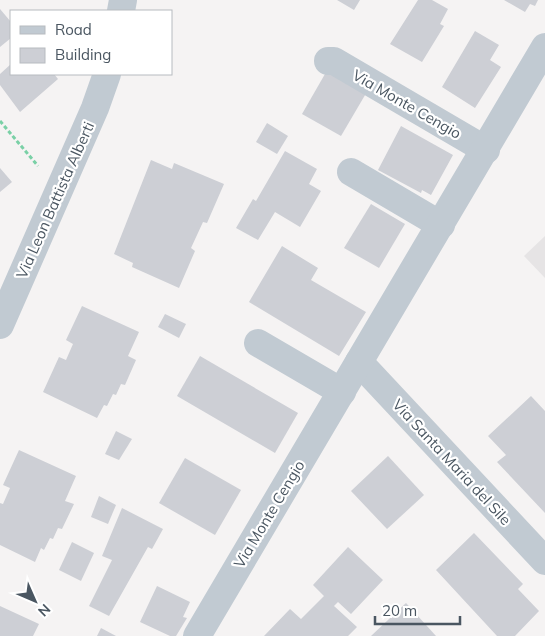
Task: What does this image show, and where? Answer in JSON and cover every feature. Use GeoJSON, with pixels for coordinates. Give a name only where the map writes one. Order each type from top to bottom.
{"type":"FeatureCollection","features":[{"type":"Feature","properties":{"kind":"street","name":"Via Monte Cengio"},"geometry":{"type":"LineString","coordinates":[[197,636],[486,150],[545,47]]}},
{"type":"Feature","properties":{"kind":"street","name":"Via Monte Cengio"},"geometry":{"type":"LineString","coordinates":[[328,61],[334,61],[486,150]]}},
{"type":"Feature","properties":{"kind":"street","name":"Via Leon Battista Alberti"},"geometry":{"type":"LineString","coordinates":[[0,325],[95,108],[107,75]]}},
{"type":"Feature","properties":{"kind":"street"},"geometry":{"type":"LineString","coordinates":[[351,172],[441,225]]}},
{"type":"Feature","properties":{"kind":"street"},"geometry":{"type":"LineString","coordinates":[[258,343],[342,392]]}},
{"type":"Feature","properties":{"kind":"street","name":"Via Santa Maria del Sile"},"geometry":{"type":"LineString","coordinates":[[359,362],[545,561]]}},
{"type":"Feature","properties":{"kind":"path"},"geometry":{"type":"LineString","coordinates":[[0,121],[41,169]]}},
{"type":"Feature","properties":{"kind":"shaded area"},"geometry":{"type":"Polygon","coordinates":[[[545,236],[545,278],[524,256],[545,236]]]}},
{"type":"Feature","properties":{"kind":"building"},"geometry":{"type":"Polygon","coordinates":[[[337,0],[360,0],[354,10],[337,0]]]}},
{"type":"Feature","properties":{"kind":"building"},"geometry":{"type":"Polygon","coordinates":[[[418,0],[432,0],[448,9],[440,24],[444,26],[422,62],[390,44],[418,0]]]}},
{"type":"Feature","properties":{"kind":"building"},"geometry":{"type":"Polygon","coordinates":[[[504,0],[538,0],[535,6],[530,4],[525,12],[504,0]]]}},
{"type":"Feature","properties":{"kind":"building"},"geometry":{"type":"Polygon","coordinates":[[[0,9],[10,21],[10,39],[0,47],[0,9]]]}},
{"type":"Feature","properties":{"kind":"building"},"geometry":{"type":"Polygon","coordinates":[[[475,31],[499,45],[490,60],[501,67],[475,108],[442,87],[475,31]]]}},
{"type":"Feature","properties":{"kind":"building"},"geometry":{"type":"Polygon","coordinates":[[[10,65],[10,75],[55,75],[58,79],[20,112],[0,85],[0,74],[10,65]]]}},
{"type":"Feature","properties":{"kind":"building"},"geometry":{"type":"Polygon","coordinates":[[[329,67],[368,90],[341,136],[302,114],[329,67]]]}},
{"type":"Feature","properties":{"kind":"building"},"geometry":{"type":"Polygon","coordinates":[[[267,123],[288,136],[277,154],[256,142],[267,123]]]}},
{"type":"Feature","properties":{"kind":"building"},"geometry":{"type":"Polygon","coordinates":[[[401,126],[453,155],[431,195],[422,190],[421,193],[378,170],[401,126]]]}},
{"type":"Feature","properties":{"kind":"building"},"geometry":{"type":"Polygon","coordinates":[[[285,151],[317,169],[309,184],[321,191],[300,227],[275,212],[258,240],[236,228],[253,199],[256,201],[285,151]]]}},
{"type":"Feature","properties":{"kind":"building"},"geometry":{"type":"Polygon","coordinates":[[[151,160],[172,169],[174,163],[224,184],[207,223],[203,222],[191,248],[195,251],[179,288],[132,267],[133,263],[114,254],[151,160]]]}},
{"type":"Feature","properties":{"kind":"building"},"geometry":{"type":"Polygon","coordinates":[[[0,168],[12,182],[0,192],[0,168]]]}},
{"type":"Feature","properties":{"kind":"building"},"geometry":{"type":"Polygon","coordinates":[[[371,204],[405,224],[379,268],[344,248],[371,204]]]}},
{"type":"Feature","properties":{"kind":"building"},"geometry":{"type":"Polygon","coordinates":[[[282,246],[318,268],[311,280],[366,312],[339,356],[249,302],[282,246]]]}},
{"type":"Feature","properties":{"kind":"building"},"geometry":{"type":"Polygon","coordinates":[[[82,306],[139,332],[128,356],[136,360],[125,385],[121,384],[116,395],[113,394],[107,406],[104,405],[97,418],[43,392],[59,357],[66,360],[73,344],[66,340],[82,306]]]}},
{"type":"Feature","properties":{"kind":"building"},"geometry":{"type":"Polygon","coordinates":[[[165,314],[186,324],[179,338],[158,327],[165,314]]]}},
{"type":"Feature","properties":{"kind":"building"},"geometry":{"type":"Polygon","coordinates":[[[200,356],[298,413],[275,453],[177,396],[200,356]]]}},
{"type":"Feature","properties":{"kind":"building"},"geometry":{"type":"Polygon","coordinates":[[[531,396],[545,411],[545,513],[497,462],[506,455],[488,436],[531,396]]]}},
{"type":"Feature","properties":{"kind":"building"},"geometry":{"type":"Polygon","coordinates":[[[116,431],[132,439],[119,460],[105,454],[116,431]]]}},
{"type":"Feature","properties":{"kind":"building"},"geometry":{"type":"Polygon","coordinates":[[[19,450],[76,476],[65,501],[74,504],[62,529],[58,528],[53,539],[50,538],[44,550],[41,548],[35,562],[0,545],[0,503],[3,504],[10,488],[3,485],[19,450]]]}},
{"type":"Feature","properties":{"kind":"building"},"geometry":{"type":"Polygon","coordinates":[[[388,456],[424,495],[387,529],[351,491],[388,456]]]}},
{"type":"Feature","properties":{"kind":"building"},"geometry":{"type":"Polygon","coordinates":[[[185,458],[241,490],[215,535],[159,503],[185,458]]]}},
{"type":"Feature","properties":{"kind":"building"},"geometry":{"type":"Polygon","coordinates":[[[99,496],[116,505],[108,524],[91,517],[99,496]]]}},
{"type":"Feature","properties":{"kind":"building"},"geometry":{"type":"Polygon","coordinates":[[[122,508],[163,529],[152,549],[148,547],[109,616],[89,606],[112,560],[102,556],[122,508]]]}},
{"type":"Feature","properties":{"kind":"building"},"geometry":{"type":"Polygon","coordinates":[[[474,533],[523,584],[518,589],[539,611],[515,636],[497,636],[436,570],[474,533]]]}},
{"type":"Feature","properties":{"kind":"building"},"geometry":{"type":"Polygon","coordinates":[[[72,542],[94,553],[81,581],[59,570],[72,542]]]}},
{"type":"Feature","properties":{"kind":"building"},"geometry":{"type":"Polygon","coordinates":[[[348,547],[383,580],[351,614],[338,602],[334,606],[357,627],[348,636],[264,636],[290,609],[301,619],[324,596],[313,585],[348,547]]]}},
{"type":"Feature","properties":{"kind":"building"},"geometry":{"type":"Polygon","coordinates":[[[157,586],[190,602],[183,617],[187,618],[176,636],[170,636],[140,622],[157,586]]]}},
{"type":"Feature","properties":{"kind":"building"},"geometry":{"type":"Polygon","coordinates":[[[406,603],[436,636],[371,636],[406,603]]]}},
{"type":"Feature","properties":{"kind":"building"},"geometry":{"type":"Polygon","coordinates":[[[0,606],[39,624],[33,636],[0,636],[0,606]]]}},
{"type":"Feature","properties":{"kind":"building"},"geometry":{"type":"Polygon","coordinates":[[[101,628],[116,636],[97,636],[101,628]]]}}]}
